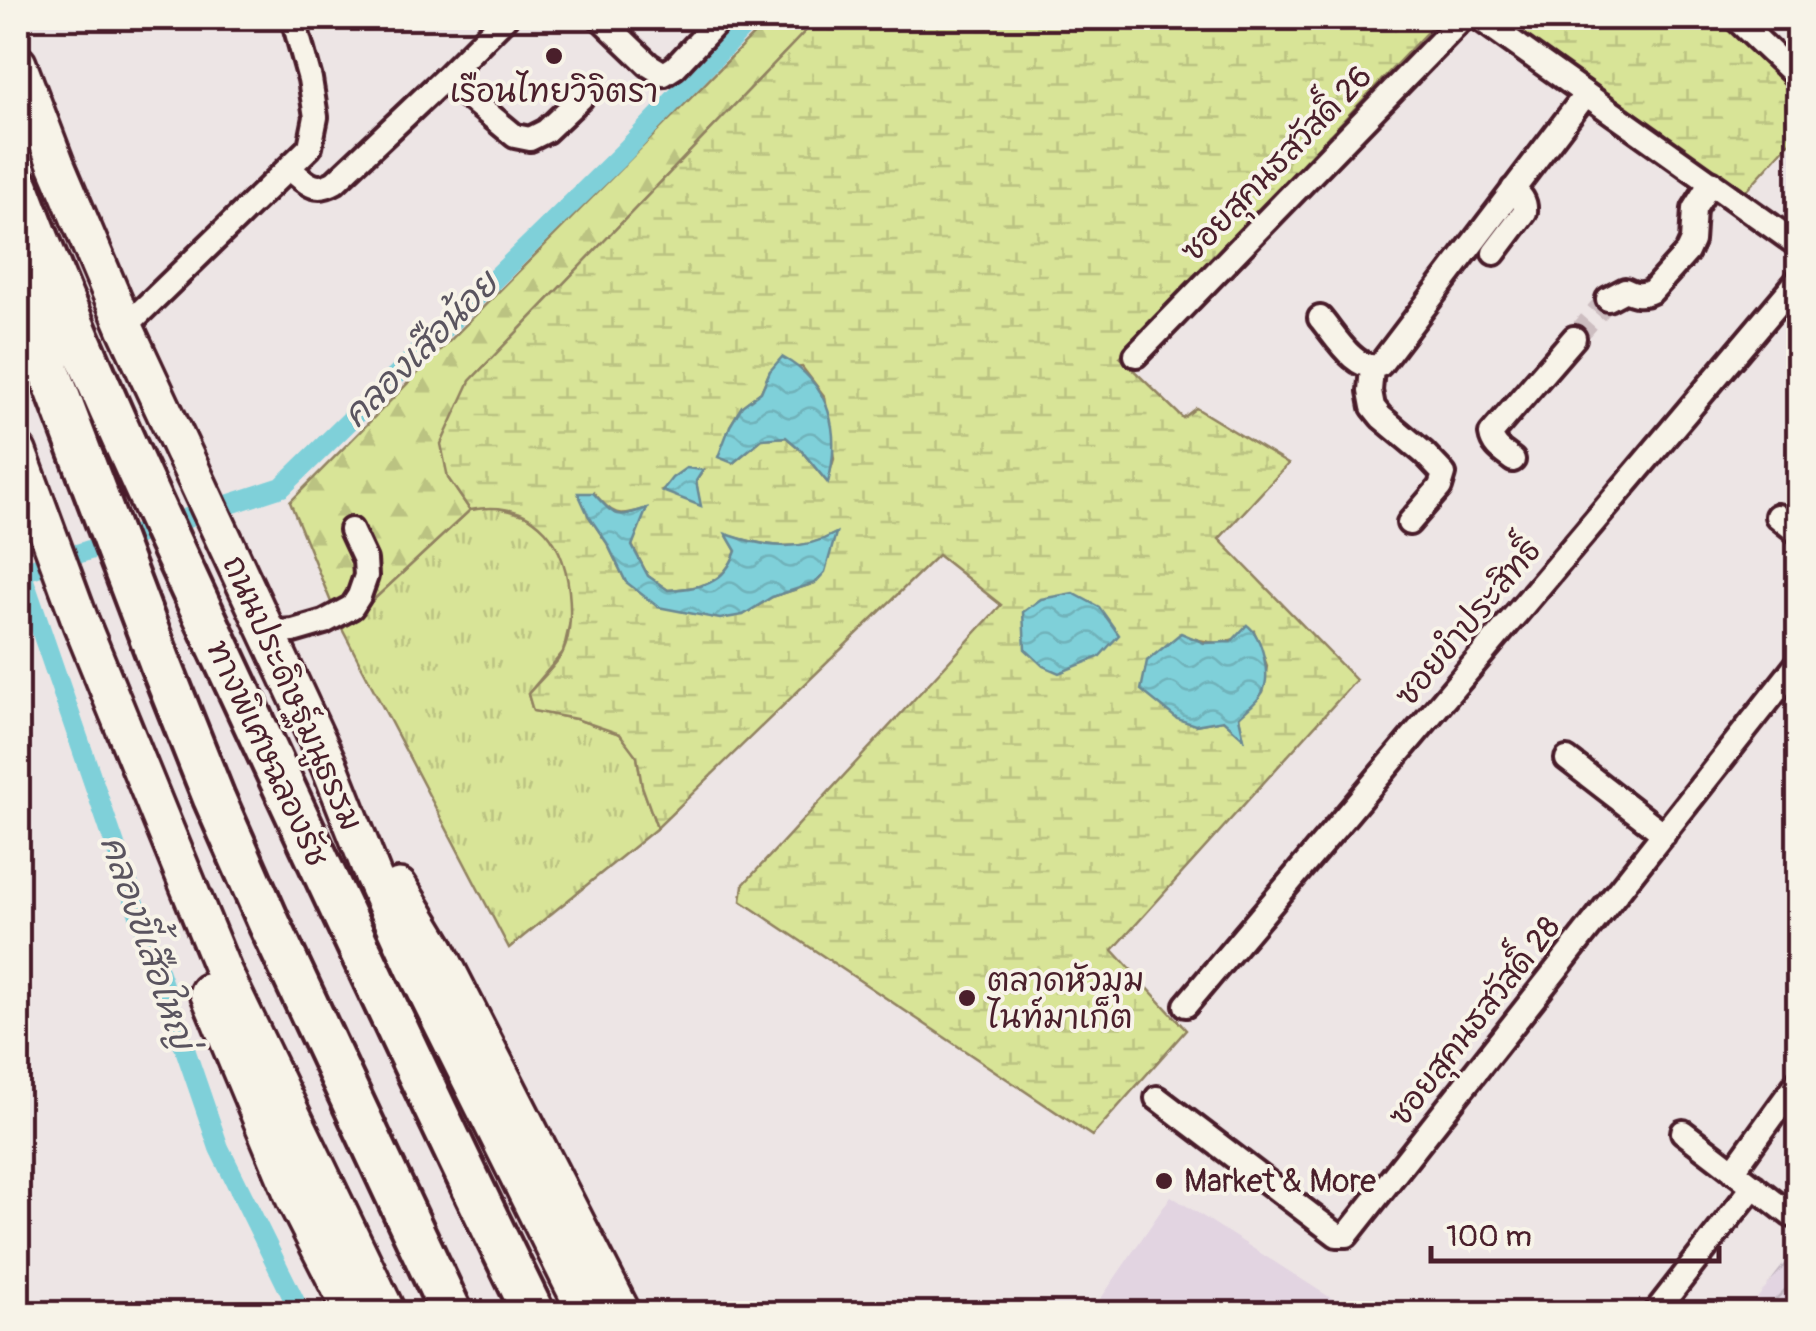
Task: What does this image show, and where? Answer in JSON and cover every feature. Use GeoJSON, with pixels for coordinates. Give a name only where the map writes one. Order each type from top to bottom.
{"type":"FeatureCollection","features":[{"type":"Feature","properties":{"kind":"highway","name":"ทางพิเศษฉลองรัช"},"geometry":{"type":"LineString","coordinates":[[18,187],[56,287],[148,496],[534,1314]]}},
{"type":"Feature","properties":{"kind":"highway","name":"ทางพิเศษฉลองรัช"},"geometry":{"type":"LineString","coordinates":[[18,288],[214,798],[452,1314]]}},
{"type":"Feature","properties":{"kind":"main road","name":"ถนนประดิษฐ์มนูธรรม"},"geometry":{"type":"LineString","coordinates":[[18,64],[125,327],[329,765],[373,876],[587,1314]]}},
{"type":"Feature","properties":{"kind":"main road"},"geometry":{"type":"LineString","coordinates":[[18,452],[223,971],[388,1314]]}},
{"type":"Feature","properties":{"kind":"main road"},"geometry":{"type":"LineString","coordinates":[[329,765],[436,948],[623,1314]]}},
{"type":"Feature","properties":{"kind":"main road"},"geometry":{"type":"LineString","coordinates":[[149,789],[202,977],[294,1198],[353,1314]]}},
{"type":"Feature","properties":{"kind":"street"},"geometry":{"type":"LineString","coordinates":[[125,327],[310,147],[316,117],[310,79],[292,18]]}},
{"type":"Feature","properties":{"kind":"street"},"geometry":{"type":"LineString","coordinates":[[290,169],[318,188],[335,182],[504,18]]}},
{"type":"Feature","properties":{"kind":"street"},"geometry":{"type":"LineString","coordinates":[[600,18],[664,74],[674,67],[709,21]]}},
{"type":"Feature","properties":{"kind":"street","name":"ซอยสุคนธสวัสดิ์ 26"},"geometry":{"type":"LineString","coordinates":[[1136,354],[1463,18]]}},
{"type":"Feature","properties":{"kind":"street"},"geometry":{"type":"LineString","coordinates":[[1479,18],[1798,245]]}},
{"type":"Feature","properties":{"kind":"street"},"geometry":{"type":"LineString","coordinates":[[1735,18],[1798,78]]}},
{"type":"Feature","properties":{"kind":"street"},"geometry":{"type":"LineString","coordinates":[[445,78],[515,136],[530,139],[546,131],[581,98]]}},
{"type":"Feature","properties":{"kind":"street"},"geometry":{"type":"LineString","coordinates":[[1320,318],[1364,366],[1380,364],[1586,94]]}},
{"type":"Feature","properties":{"kind":"street"},"geometry":{"type":"LineString","coordinates":[[1608,299],[1625,290],[1644,295],[1652,291],[1687,252],[1692,241],[1694,209],[1711,182]]}},
{"type":"Feature","properties":{"kind":"street"},"geometry":{"type":"LineString","coordinates":[[1494,253],[1525,212],[1522,196],[1512,189]]}},
{"type":"Feature","properties":{"kind":"street","name":"ซอยขำประสิทธิ์"},"geometry":{"type":"LineString","coordinates":[[1186,1006],[1798,280]]}},
{"type":"Feature","properties":{"kind":"street"},"geometry":{"type":"LineString","coordinates":[[1514,460],[1498,448],[1492,434],[1574,338]]}},
{"type":"Feature","properties":{"kind":"street"},"geometry":{"type":"LineString","coordinates":[[1372,368],[1373,407],[1444,474],[1440,487],[1409,523]]}},
{"type":"Feature","properties":{"kind":"street"},"geometry":{"type":"LineString","coordinates":[[1777,516],[1798,533]]}},
{"type":"Feature","properties":{"kind":"street"},"geometry":{"type":"LineString","coordinates":[[268,633],[324,622],[352,606],[366,576],[365,560],[351,530]]}},
{"type":"Feature","properties":{"kind":"street","name":"ซอยสุคนธสวัสดิ์ 28"},"geometry":{"type":"LineString","coordinates":[[1157,1098],[1337,1235],[1347,1235],[1798,663]]}},
{"type":"Feature","properties":{"kind":"street"},"geometry":{"type":"LineString","coordinates":[[1567,760],[1664,834]]}},
{"type":"Feature","properties":{"kind":"street"},"geometry":{"type":"LineString","coordinates":[[1734,1171],[1798,1081]]}},
{"type":"Feature","properties":{"kind":"street"},"geometry":{"type":"LineString","coordinates":[[1684,1132],[1791,1215]]}},
{"type":"Feature","properties":{"kind":"street"},"geometry":{"type":"LineString","coordinates":[[1654,1314],[1754,1186]]}},
{"type":"Feature","properties":{"kind":"shaded area"},"geometry":{"type":"Polygon","coordinates":[[[1171,1196],[1342,1305],[1342,1313],[1091,1313],[1171,1196]]]}},
{"type":"Feature","properties":{"kind":"shaded area"},"geometry":{"type":"Polygon","coordinates":[[[1798,1245],[1798,1313],[1746,1313],[1798,1245]]]}},
{"type":"Feature","properties":{"kind":"green space"},"geometry":{"type":"Polygon","coordinates":[[[770,18],[818,18],[470,381],[448,478],[470,510],[342,629],[290,502],[770,18]]]}},
{"type":"Feature","properties":{"kind":"green space"},"geometry":{"type":"Polygon","coordinates":[[[818,18],[1440,18],[1120,357],[1183,418],[1196,408],[1288,464],[1219,539],[1356,680],[1113,950],[1186,1030],[1092,1136],[741,901],[743,885],[1001,605],[938,555],[657,828],[642,786],[637,757],[620,734],[576,719],[533,711],[528,694],[552,668],[566,645],[569,591],[559,553],[539,525],[510,510],[470,510],[448,478],[441,444],[470,381],[818,18]],[[802,367],[770,371],[761,392],[742,406],[730,426],[733,463],[762,439],[786,437],[827,482],[834,459],[825,397],[802,367]],[[703,471],[662,490],[700,505],[696,481],[703,471]],[[594,493],[588,515],[626,582],[743,615],[772,597],[815,583],[835,534],[795,546],[727,535],[736,551],[718,578],[701,586],[668,590],[648,576],[632,545],[645,509],[616,513],[594,493]],[[1254,631],[1218,643],[1180,634],[1195,725],[1223,720],[1243,737],[1239,717],[1263,692],[1267,666],[1254,631]]]}},
{"type":"Feature","properties":{"kind":"green space"},"geometry":{"type":"Polygon","coordinates":[[[1502,18],[1718,18],[1798,94],[1798,133],[1742,195],[1627,114],[1502,18]]]}},
{"type":"Feature","properties":{"kind":"green space"},"geometry":{"type":"Polygon","coordinates":[[[491,506],[528,516],[551,534],[567,568],[572,613],[563,652],[528,694],[533,711],[576,719],[620,734],[637,756],[642,786],[657,828],[509,948],[342,629],[470,510],[491,506]]]}},
{"type":"Feature","properties":{"kind":"water"},"geometry":{"type":"Polygon","coordinates":[[[782,357],[812,381],[828,411],[833,446],[828,483],[786,437],[762,439],[733,463],[718,457],[742,406],[761,392],[770,371],[782,357]]]}},
{"type":"Feature","properties":{"kind":"water"},"geometry":{"type":"Polygon","coordinates":[[[686,468],[703,470],[696,481],[701,506],[662,491],[686,468]]]}},
{"type":"Feature","properties":{"kind":"water"},"geometry":{"type":"Polygon","coordinates":[[[578,493],[593,493],[616,514],[647,508],[632,546],[648,576],[668,590],[701,586],[718,578],[736,551],[726,534],[754,542],[795,546],[836,533],[825,572],[815,583],[772,597],[743,615],[720,619],[658,607],[626,582],[578,493]]]}},
{"type":"Feature","properties":{"kind":"water"},"geometry":{"type":"Polygon","coordinates":[[[1073,593],[1099,607],[1119,635],[1099,657],[1059,673],[1043,666],[1025,649],[1023,612],[1041,599],[1073,593]]]}},
{"type":"Feature","properties":{"kind":"water"},"geometry":{"type":"Polygon","coordinates":[[[1247,625],[1261,647],[1266,677],[1260,696],[1239,717],[1244,739],[1223,720],[1195,725],[1177,719],[1141,690],[1147,661],[1181,633],[1204,643],[1231,642],[1247,625]]]}},
{"type":"Feature","properties":{"kind":"waterway","name":"คลองเสือน้อย"},"geometry":{"type":"LineString","coordinates":[[22,572],[282,487],[623,153],[752,18]]}},
{"type":"Feature","properties":{"kind":"waterway","name":"คลองขี้เสือใหญ่"},"geometry":{"type":"LineString","coordinates":[[18,563],[219,1148],[301,1314]]}},
{"type":"Feature","properties":{"kind":"tunnel"},"geometry":{"type":"LineString","coordinates":[[1574,338],[1608,299]]}},
{"type":"Feature","properties":{"kind":"place","name":"เรือนไทยวิจิตรา"},"geometry":{"type":"Point","coordinates":[554,56]}},
{"type":"Feature","properties":{"kind":"place","name":"ตลาดหัวมุม ไนท์มาเก็ต"},"geometry":{"type":"Point","coordinates":[967,998]}},
{"type":"Feature","properties":{"kind":"place","name":"Market & More"},"geometry":{"type":"Point","coordinates":[1164,1181]}}]}
